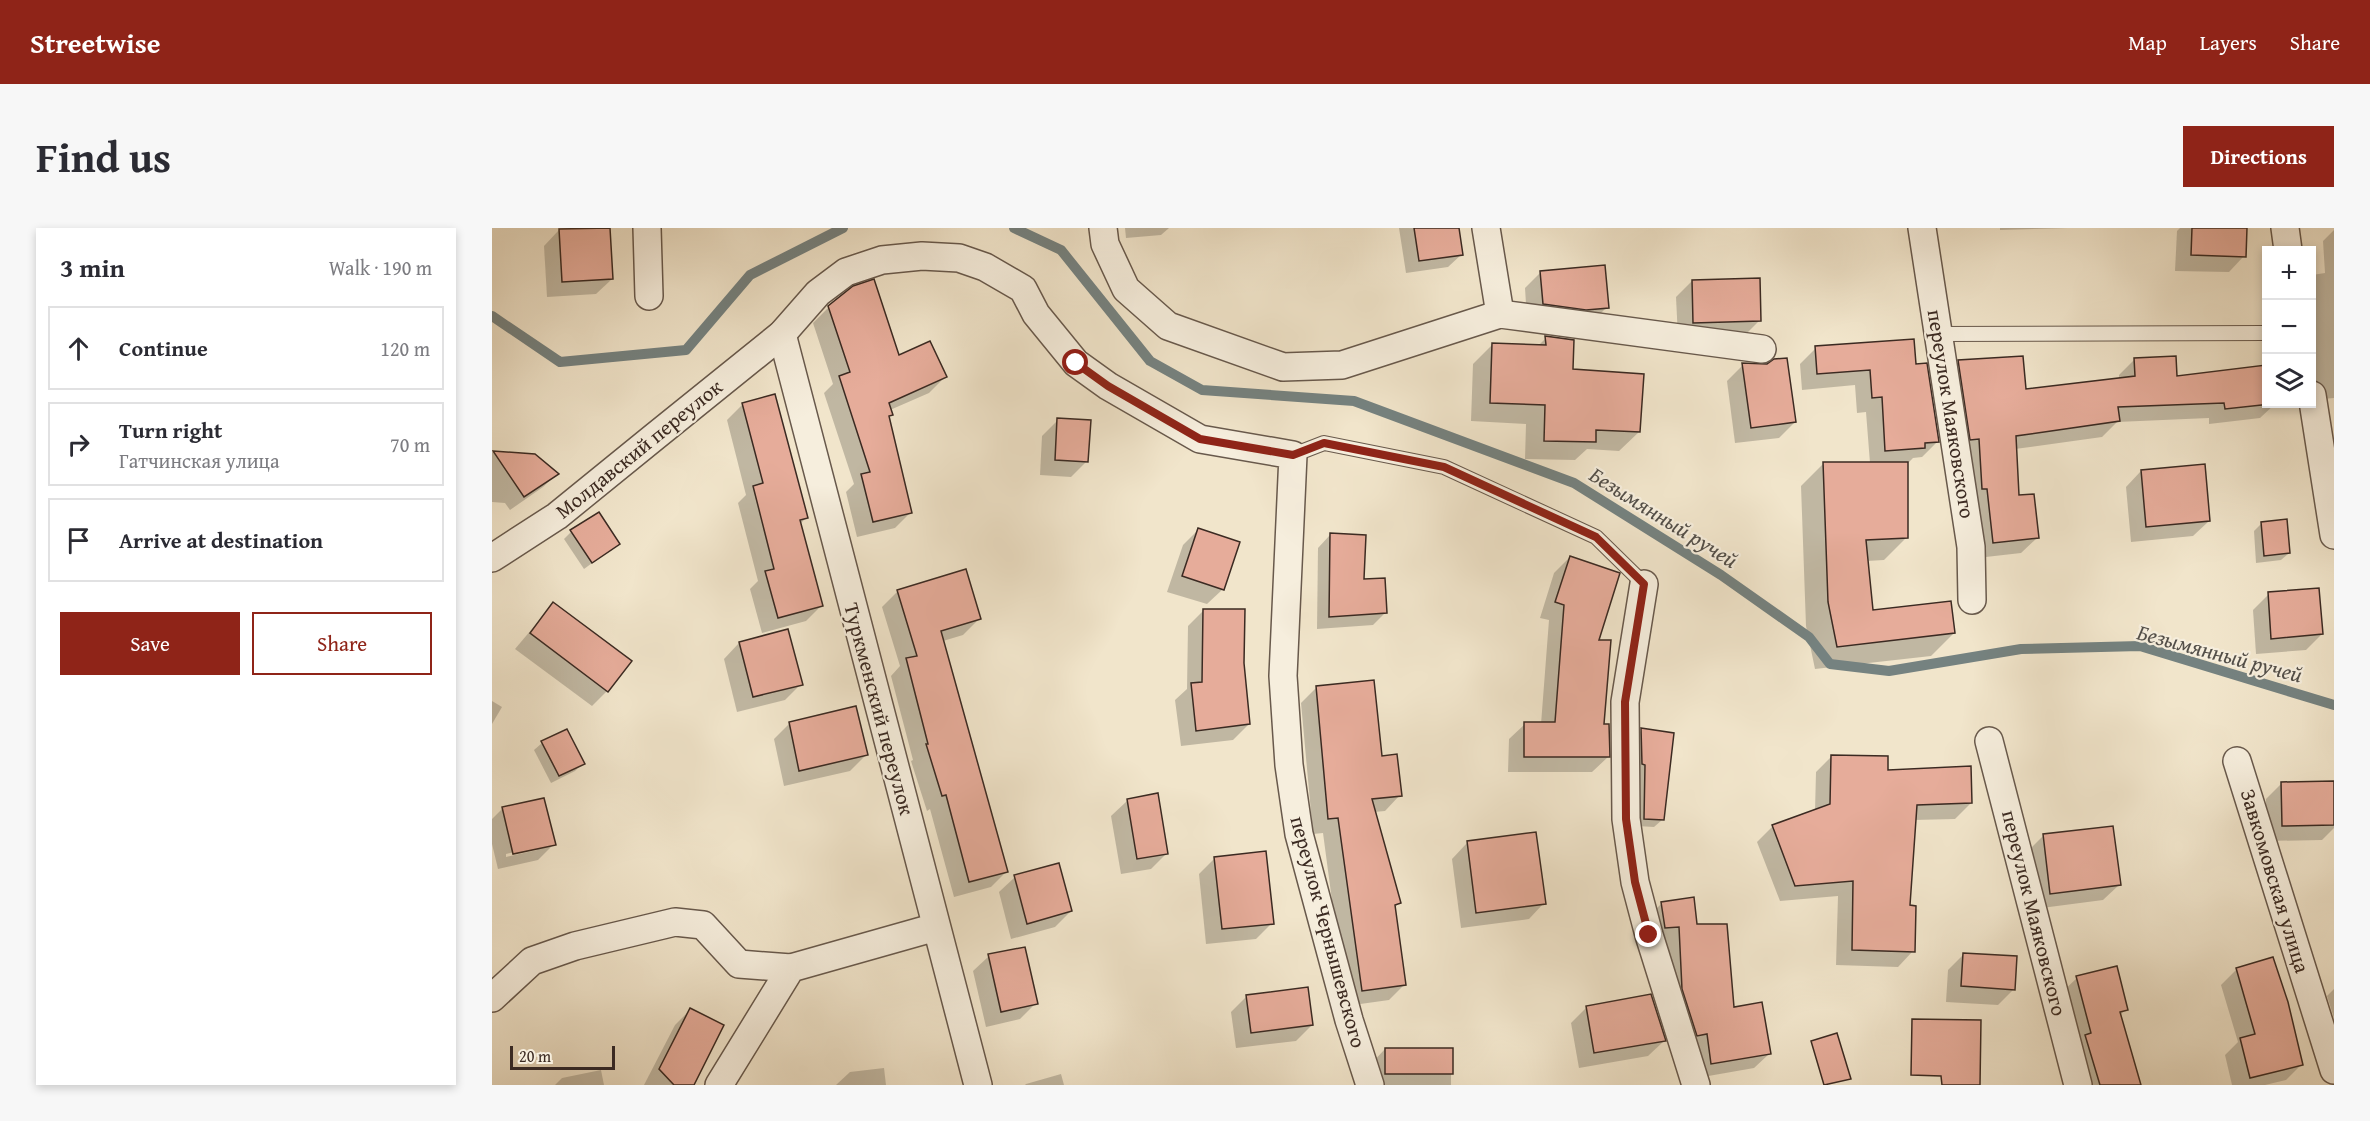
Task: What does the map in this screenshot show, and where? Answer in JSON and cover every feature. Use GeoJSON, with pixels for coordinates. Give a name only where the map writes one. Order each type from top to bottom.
{"type":"FeatureCollection","features":[{"type":"Feature","properties":{"kind":"street"},"geometry":{"type":"LineString","coordinates":[[647,228],[649,296]]}},
{"type":"Feature","properties":{"kind":"street"},"geometry":{"type":"LineString","coordinates":[[1486,228],[1500,314]]}},
{"type":"Feature","properties":{"kind":"street","name":"переулок Маяковского"},"geometry":{"type":"LineString","coordinates":[[1922,228],[1971,547],[1972,600]]}},
{"type":"Feature","properties":{"kind":"street"},"geometry":{"type":"LineString","coordinates":[[2285,228],[2287,246]]}},
{"type":"Feature","properties":{"kind":"street"},"geometry":{"type":"LineString","coordinates":[[1104,236],[1126,289],[1168,326],[1283,368],[1342,364],[1500,314],[1762,349]]}},
{"type":"Feature","properties":{"kind":"street","name":"Молдавский переулок"},"geometry":{"type":"LineString","coordinates":[[492,558],[557,516],[782,334],[818,293],[846,272],[882,260],[922,256],[959,258],[985,267],[1023,289],[1036,314],[1076,363],[1117,391],[1200,439],[1293,455]]}},
{"type":"Feature","properties":{"kind":"street","name":"Туркменский переулок"},"geometry":{"type":"LineString","coordinates":[[782,334],[978,1085]]}},
{"type":"Feature","properties":{"kind":"street"},"geometry":{"type":"LineString","coordinates":[[2314,408],[2334,535]]}},
{"type":"Feature","properties":{"kind":"street","name":"переулок Чернышевского"},"geometry":{"type":"LineString","coordinates":[[1293,455],[1283,676],[1289,765],[1299,834],[1349,1020],[1370,1085]]}},
{"type":"Feature","properties":{"kind":"street"},"geometry":{"type":"LineString","coordinates":[[1644,584],[1625,702],[1626,819],[1635,882],[1696,1085]]}},
{"type":"Feature","properties":{"kind":"street","name":"переулок Маяковского"},"geometry":{"type":"LineString","coordinates":[[1989,741],[2078,1085]]}},
{"type":"Feature","properties":{"kind":"street","name":"Завкомовская улица"},"geometry":{"type":"LineString","coordinates":[[2237,761],[2334,1070]]}},
{"type":"Feature","properties":{"kind":"street"},"geometry":{"type":"LineString","coordinates":[[492,998],[532,961],[575,946],[675,922],[703,925],[739,964],[791,968],[936,927]]}},
{"type":"Feature","properties":{"kind":"street"},"geometry":{"type":"LineString","coordinates":[[719,1085],[791,968]]}},
{"type":"Feature","properties":{"kind":"lane"},"geometry":{"type":"LineString","coordinates":[[1938,334],[2262,333]]}},
{"type":"Feature","properties":{"kind":"lane"},"geometry":{"type":"LineString","coordinates":[[1293,455],[1324,443],[1444,467],[1596,537],[1644,584]]}},
{"type":"Feature","properties":{"kind":"building"},"geometry":{"type":"Polygon","coordinates":[[[610,228],[613,279],[562,282],[559,229],[610,228]]]}},
{"type":"Feature","properties":{"kind":"building"},"geometry":{"type":"Polygon","coordinates":[[[1414,228],[1459,228],[1463,255],[1419,261],[1414,228]]]}},
{"type":"Feature","properties":{"kind":"building"},"geometry":{"type":"Polygon","coordinates":[[[2192,228],[2247,228],[2246,257],[2191,255],[2192,228]]]}},
{"type":"Feature","properties":{"kind":"building"},"geometry":{"type":"Polygon","coordinates":[[[1605,265],[1609,308],[1586,310],[1543,304],[1540,271],[1605,265]]]}},
{"type":"Feature","properties":{"kind":"building"},"geometry":{"type":"Polygon","coordinates":[[[1760,278],[1761,321],[1693,323],[1692,280],[1760,278]]]}},
{"type":"Feature","properties":{"kind":"building"},"geometry":{"type":"Polygon","coordinates":[[[874,279],[899,355],[930,341],[947,377],[889,403],[893,415],[889,416],[912,513],[873,522],[861,474],[870,472],[839,376],[850,372],[828,306],[853,286],[874,279]]]}},
{"type":"Feature","properties":{"kind":"building"},"geometry":{"type":"Polygon","coordinates":[[[1545,336],[1574,340],[1573,369],[1644,374],[1640,432],[1596,430],[1596,442],[1544,441],[1545,405],[1490,403],[1492,343],[1546,345],[1545,336]]]}},
{"type":"Feature","properties":{"kind":"building"},"geometry":{"type":"Polygon","coordinates":[[[1914,339],[1916,364],[1927,363],[1939,442],[1925,443],[1925,448],[1885,451],[1882,397],[1872,398],[1870,370],[1817,374],[1815,346],[1914,339]]]}},
{"type":"Feature","properties":{"kind":"building"},"geometry":{"type":"Polygon","coordinates":[[[2023,356],[2026,389],[2135,376],[2134,358],[2176,356],[2177,376],[2262,365],[2262,405],[2225,409],[2224,403],[2118,407],[2120,421],[2016,436],[2019,495],[2034,494],[2039,538],[1993,543],[1987,489],[1982,489],[1979,439],[1970,440],[1958,360],[2023,356]]]}},
{"type":"Feature","properties":{"kind":"building"},"geometry":{"type":"Polygon","coordinates":[[[1787,358],[1796,422],[1751,428],[1742,363],[1767,364],[1774,359],[1787,358]]]}},
{"type":"Feature","properties":{"kind":"building"},"geometry":{"type":"Polygon","coordinates":[[[775,394],[808,518],[800,520],[823,606],[778,618],[765,571],[774,569],[753,486],[763,483],[742,403],[775,394]]]}},
{"type":"Feature","properties":{"kind":"building"},"geometry":{"type":"Polygon","coordinates":[[[1057,418],[1091,420],[1088,462],[1055,460],[1057,418]]]}},
{"type":"Feature","properties":{"kind":"building"},"geometry":{"type":"Polygon","coordinates":[[[493,451],[535,454],[559,474],[524,497],[493,451]]]}},
{"type":"Feature","properties":{"kind":"building"},"geometry":{"type":"Polygon","coordinates":[[[1823,462],[1908,462],[1908,538],[1866,540],[1873,610],[1951,601],[1955,633],[1837,647],[1828,602],[1823,462]]]}},
{"type":"Feature","properties":{"kind":"building"},"geometry":{"type":"Polygon","coordinates":[[[2205,464],[2210,521],[2146,527],[2141,470],[2205,464]]]}},
{"type":"Feature","properties":{"kind":"building"},"geometry":{"type":"Polygon","coordinates":[[[599,512],[620,544],[592,563],[570,530],[599,512]]]}},
{"type":"Feature","properties":{"kind":"building"},"geometry":{"type":"Polygon","coordinates":[[[2287,519],[2290,553],[2264,556],[2261,522],[2287,519]]]}},
{"type":"Feature","properties":{"kind":"building"},"geometry":{"type":"Polygon","coordinates":[[[1198,528],[1240,542],[1224,590],[1182,576],[1198,528]]]}},
{"type":"Feature","properties":{"kind":"building"},"geometry":{"type":"Polygon","coordinates":[[[1330,533],[1366,535],[1364,579],[1385,578],[1387,613],[1329,617],[1330,533]]]}},
{"type":"Feature","properties":{"kind":"building"},"geometry":{"type":"Polygon","coordinates":[[[1570,556],[1620,573],[1599,640],[1611,640],[1604,724],[1609,724],[1610,757],[1524,757],[1524,722],[1555,722],[1564,605],[1555,602],[1570,556]]]}},
{"type":"Feature","properties":{"kind":"building"},"geometry":{"type":"Polygon","coordinates":[[[966,569],[981,619],[941,631],[1008,872],[969,882],[946,795],[942,796],[926,744],[928,744],[906,658],[917,656],[897,590],[966,569]]]}},
{"type":"Feature","properties":{"kind":"building"},"geometry":{"type":"Polygon","coordinates":[[[2319,588],[2323,634],[2271,639],[2268,592],[2319,588]]]}},
{"type":"Feature","properties":{"kind":"building"},"geometry":{"type":"Polygon","coordinates":[[[553,602],[632,661],[608,692],[530,633],[553,602]]]}},
{"type":"Feature","properties":{"kind":"building"},"geometry":{"type":"Polygon","coordinates":[[[1203,609],[1245,609],[1244,663],[1250,724],[1196,731],[1191,683],[1202,682],[1203,609]]]}},
{"type":"Feature","properties":{"kind":"building"},"geometry":{"type":"Polygon","coordinates":[[[788,629],[803,685],[753,697],[739,642],[788,629]]]}},
{"type":"Feature","properties":{"kind":"building"},"geometry":{"type":"Polygon","coordinates":[[[1374,680],[1382,756],[1397,754],[1402,796],[1372,799],[1401,903],[1395,905],[1406,985],[1362,991],[1338,818],[1328,819],[1316,686],[1374,680]]]}},
{"type":"Feature","properties":{"kind":"building"},"geometry":{"type":"Polygon","coordinates":[[[856,706],[868,755],[799,771],[789,722],[856,706]]]}},
{"type":"Feature","properties":{"kind":"building"},"geometry":{"type":"Polygon","coordinates":[[[1641,728],[1674,733],[1664,820],[1644,819],[1645,765],[1642,764],[1641,728]]]}},
{"type":"Feature","properties":{"kind":"building"},"geometry":{"type":"Polygon","coordinates":[[[567,729],[585,764],[559,776],[541,741],[567,729]]]}},
{"type":"Feature","properties":{"kind":"building"},"geometry":{"type":"Polygon","coordinates":[[[1831,755],[1888,756],[1888,770],[1971,766],[1972,803],[1917,805],[1910,905],[1916,906],[1915,952],[1852,950],[1853,881],[1795,886],[1772,825],[1830,804],[1831,755]]]}},
{"type":"Feature","properties":{"kind":"building"},"geometry":{"type":"Polygon","coordinates":[[[2334,781],[2334,825],[2282,826],[2281,782],[2334,781]]]}},
{"type":"Feature","properties":{"kind":"building"},"geometry":{"type":"Polygon","coordinates":[[[1158,793],[1168,854],[1137,859],[1127,799],[1158,793]]]}},
{"type":"Feature","properties":{"kind":"building"},"geometry":{"type":"Polygon","coordinates":[[[544,798],[556,845],[513,854],[502,807],[544,798]]]}},
{"type":"Feature","properties":{"kind":"building"},"geometry":{"type":"Polygon","coordinates":[[[2113,826],[2121,885],[2050,894],[2043,834],[2113,826]]]}},
{"type":"Feature","properties":{"kind":"building"},"geometry":{"type":"Polygon","coordinates":[[[1536,832],[1546,904],[1476,913],[1467,841],[1536,832]]]}},
{"type":"Feature","properties":{"kind":"building"},"geometry":{"type":"Polygon","coordinates":[[[1266,851],[1274,924],[1222,929],[1214,857],[1266,851]]]}},
{"type":"Feature","properties":{"kind":"building"},"geometry":{"type":"Polygon","coordinates":[[[1059,863],[1072,911],[1027,924],[1014,875],[1059,863]]]}},
{"type":"Feature","properties":{"kind":"building"},"geometry":{"type":"Polygon","coordinates":[[[1694,897],[1697,924],[1727,924],[1734,1007],[1762,1002],[1771,1054],[1711,1064],[1707,1034],[1697,1036],[1682,989],[1679,927],[1665,928],[1661,902],[1694,897]]]}},
{"type":"Feature","properties":{"kind":"building"},"geometry":{"type":"Polygon","coordinates":[[[1025,947],[1038,1004],[1001,1012],[988,954],[1025,947]]]}},
{"type":"Feature","properties":{"kind":"building"},"geometry":{"type":"Polygon","coordinates":[[[1963,953],[2017,956],[2015,990],[1961,986],[1963,953]]]}},
{"type":"Feature","properties":{"kind":"building"},"geometry":{"type":"Polygon","coordinates":[[[2273,957],[2288,1002],[2303,1065],[2250,1078],[2240,1038],[2255,1034],[2236,968],[2273,957]]]}},
{"type":"Feature","properties":{"kind":"building"},"geometry":{"type":"Polygon","coordinates":[[[2117,966],[2128,1010],[2120,1012],[2141,1085],[2100,1085],[2085,1035],[2091,1033],[2076,976],[2117,966]]]}},
{"type":"Feature","properties":{"kind":"building"},"geometry":{"type":"Polygon","coordinates":[[[1308,987],[1313,1025],[1251,1033],[1246,995],[1308,987]]]}},
{"type":"Feature","properties":{"kind":"building"},"geometry":{"type":"Polygon","coordinates":[[[1651,994],[1666,1041],[1594,1053],[1586,1006],[1651,994]]]}},
{"type":"Feature","properties":{"kind":"building"},"geometry":{"type":"Polygon","coordinates":[[[690,1008],[724,1025],[694,1085],[674,1085],[659,1069],[690,1008]]]}},
{"type":"Feature","properties":{"kind":"building"},"geometry":{"type":"Polygon","coordinates":[[[1912,1019],[1981,1020],[1980,1085],[1942,1085],[1941,1076],[1911,1075],[1912,1019]]]}},
{"type":"Feature","properties":{"kind":"building"},"geometry":{"type":"Polygon","coordinates":[[[1837,1033],[1851,1079],[1824,1085],[1811,1041],[1837,1033]]]}},
{"type":"Feature","properties":{"kind":"building"},"geometry":{"type":"Polygon","coordinates":[[[1385,1048],[1453,1048],[1453,1074],[1385,1074],[1385,1048]]]}},
{"type":"Feature","properties":{"kind":"waterway","name":"Безымянный ручей"},"geometry":{"type":"LineString","coordinates":[[492,316],[560,362],[686,350],[750,275],[843,228]]}},
{"type":"Feature","properties":{"kind":"waterway","name":"Безымянный ручей"},"geometry":{"type":"LineString","coordinates":[[1014,228],[1061,250],[1150,361],[1202,390],[1354,401],[1574,483],[1721,575],[1809,637],[1830,664],[1889,671],[2021,649],[2140,646],[2334,705]]}},
{"type":"Feature","properties":{"kind":"route"},"geometry":{"type":"LineString","coordinates":[[1076,363],[1108,386],[1200,439],[1293,455],[1324,443],[1444,467],[1596,537],[1644,584],[1625,702],[1626,819],[1635,882],[1649,935]]}}]}
